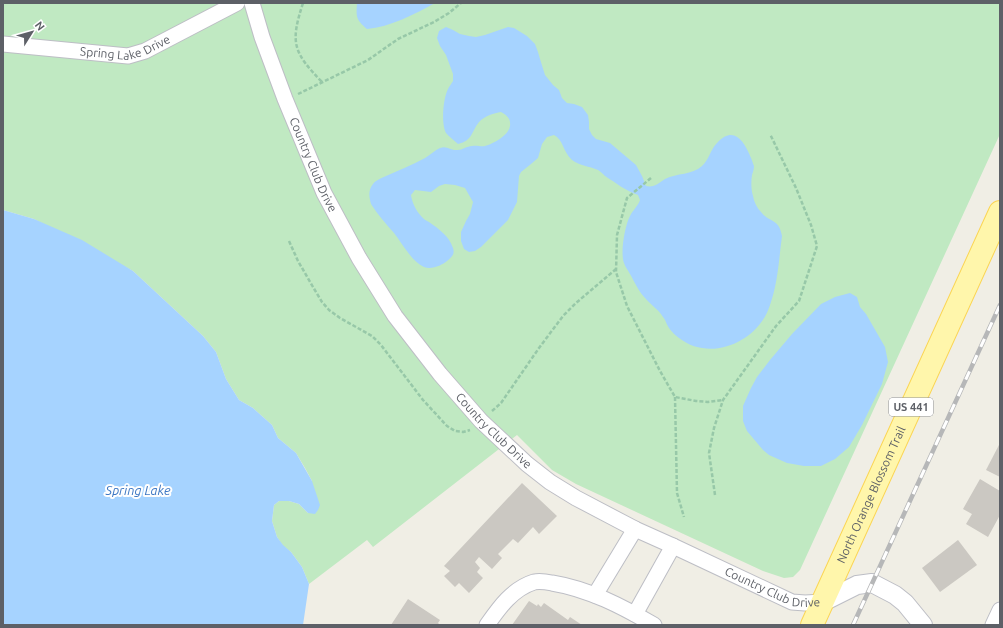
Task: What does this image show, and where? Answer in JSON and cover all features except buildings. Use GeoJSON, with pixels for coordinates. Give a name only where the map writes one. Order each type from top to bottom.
{"type":"FeatureCollection","features":[{"type":"Feature","properties":{"kind":"main road","name":"North Orange Blossom Trail"},"geometry":{"type":"LineString","coordinates":[[812,625],[1000,212]]}},
{"type":"Feature","properties":{"kind":"street","name":"Spring Lake Drive"},"geometry":{"type":"LineString","coordinates":[[3,44],[128,56],[145,51],[237,3]]}},
{"type":"Feature","properties":{"kind":"street","name":"Country Club Drive"},"geometry":{"type":"LineString","coordinates":[[252,3],[262,37],[285,99],[324,194],[359,258],[395,316],[440,374],[482,421],[527,464],[550,482],[576,498],[635,529],[792,602],[823,602],[857,585],[872,583],[905,603],[922,625]]}},
{"type":"Feature","properties":{"kind":"street"},"geometry":{"type":"LineString","coordinates":[[595,595],[635,529]]}},
{"type":"Feature","properties":{"kind":"street"},"geometry":{"type":"LineString","coordinates":[[635,614],[673,546]]}},
{"type":"Feature","properties":{"kind":"street"},"geometry":{"type":"LineString","coordinates":[[487,625],[512,594],[535,582],[564,585],[595,595],[654,625]]}},
{"type":"Feature","properties":{"kind":"street"},"geometry":{"type":"LineString","coordinates":[[993,625],[1000,610]]}},
{"type":"Feature","properties":{"kind":"path"},"geometry":{"type":"LineString","coordinates":[[303,3],[295,35],[296,44],[300,56],[307,67],[322,82]]}},
{"type":"Feature","properties":{"kind":"path"},"geometry":{"type":"LineString","coordinates":[[285,99],[368,60],[398,39],[434,22],[449,13],[461,3]]}},
{"type":"Feature","properties":{"kind":"path"},"geometry":{"type":"LineString","coordinates":[[715,495],[709,453],[714,428],[723,400],[776,326],[799,301],[817,246],[812,226],[796,188],[770,134]]}},
{"type":"Feature","properties":{"kind":"path"},"geometry":{"type":"LineString","coordinates":[[651,178],[628,198],[617,235],[616,272],[627,306],[675,397],[677,493],[684,518]]}},
{"type":"Feature","properties":{"kind":"path"},"geometry":{"type":"LineString","coordinates":[[289,241],[298,261],[322,302],[329,310],[372,336],[381,345],[423,400],[447,426],[455,431],[463,432],[470,430],[482,421],[501,403],[538,348],[563,316],[616,269]]}},
{"type":"Feature","properties":{"kind":"path"},"geometry":{"type":"LineString","coordinates":[[675,397],[708,402],[723,400]]}},
{"type":"Feature","properties":{"kind":"green space"},"geometry":{"type":"Polygon","coordinates":[[[3,3],[1000,3],[1000,134],[800,570],[793,577],[784,578],[763,571],[576,484],[552,470],[517,435],[373,547],[367,540],[309,584],[302,567],[277,537],[272,521],[274,505],[279,501],[289,501],[299,504],[308,513],[312,481],[296,453],[278,438],[272,425],[253,408],[239,400],[226,379],[216,352],[203,336],[133,271],[34,219],[3,210],[3,3]]]}},
{"type":"Feature","properties":{"kind":"water"},"geometry":{"type":"Polygon","coordinates":[[[357,3],[435,3],[411,16],[393,23],[367,29],[359,21],[357,3]]]}},
{"type":"Feature","properties":{"kind":"water"},"geometry":{"type":"Polygon","coordinates":[[[446,27],[460,34],[476,37],[508,27],[514,28],[527,36],[535,44],[545,75],[559,90],[562,98],[567,103],[582,107],[588,115],[589,129],[592,135],[596,139],[610,143],[636,165],[646,186],[654,186],[670,177],[698,169],[704,164],[717,143],[723,138],[728,135],[738,137],[745,146],[754,166],[751,186],[755,203],[764,215],[779,226],[782,236],[773,297],[764,318],[756,329],[745,338],[719,348],[705,348],[692,345],[675,335],[661,314],[641,293],[624,263],[623,246],[625,232],[628,220],[640,200],[638,195],[621,187],[598,170],[578,164],[572,160],[559,139],[554,135],[547,137],[542,144],[538,158],[521,172],[519,176],[517,202],[508,220],[475,251],[469,252],[464,249],[461,241],[461,232],[470,214],[473,202],[465,188],[445,184],[439,186],[431,192],[415,190],[411,195],[417,211],[421,217],[446,236],[454,252],[452,257],[447,261],[433,267],[424,267],[415,261],[371,204],[369,194],[373,184],[379,179],[425,158],[442,147],[458,150],[470,146],[488,145],[504,136],[510,126],[510,121],[505,114],[501,112],[482,119],[469,138],[463,143],[458,144],[446,133],[443,118],[444,105],[446,93],[453,81],[453,74],[446,55],[437,38],[439,31],[446,27]]]}},
{"type":"Feature","properties":{"kind":"water","name":"Spring Lake"},"geometry":{"type":"Polygon","coordinates":[[[3,210],[34,219],[82,240],[133,271],[203,336],[216,352],[226,379],[239,400],[253,408],[272,425],[278,438],[296,453],[312,481],[320,505],[315,514],[308,513],[299,504],[289,501],[279,501],[274,505],[272,521],[277,537],[302,567],[309,584],[303,625],[3,625],[3,210]]]}},
{"type":"Feature","properties":{"kind":"water"},"geometry":{"type":"Polygon","coordinates":[[[850,293],[857,297],[860,307],[866,314],[885,347],[888,362],[882,384],[862,425],[849,447],[835,459],[821,466],[804,466],[787,463],[769,455],[747,431],[743,421],[743,406],[757,377],[792,334],[821,304],[835,297],[850,293]]]}},
{"type":"Feature","properties":{"kind":"railway"},"geometry":{"type":"LineString","coordinates":[[853,625],[1000,305]]}}]}
